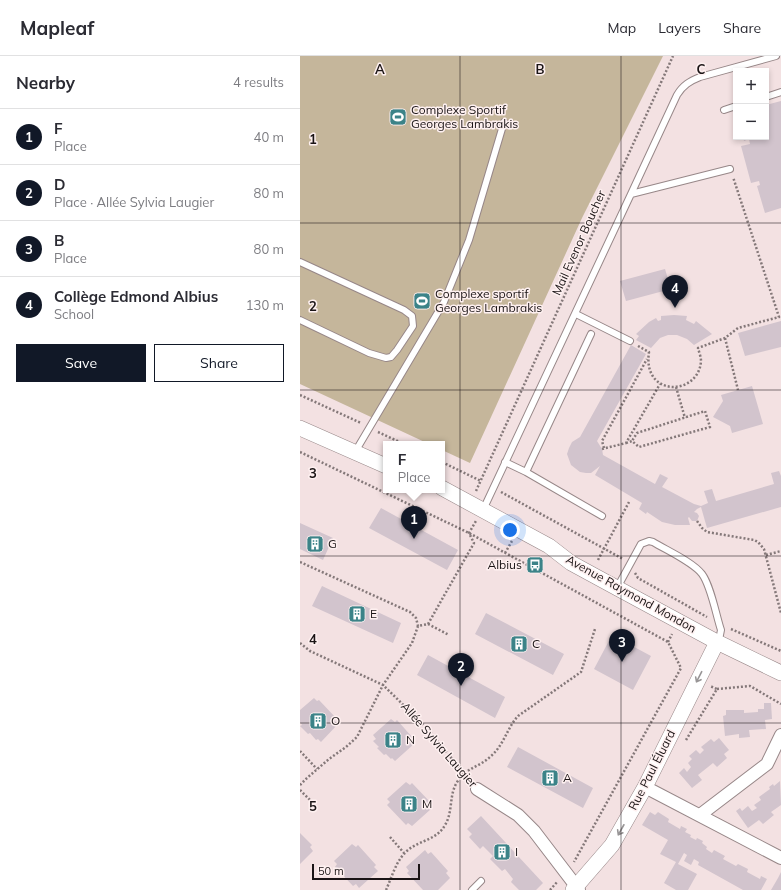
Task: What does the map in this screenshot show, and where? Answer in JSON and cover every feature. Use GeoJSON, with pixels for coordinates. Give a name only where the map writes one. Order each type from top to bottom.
{"type":"FeatureCollection","features":[{"type":"Feature","properties":{"kind":"street"},"geometry":{"type":"LineString","coordinates":[[300,428],[383,465]]}},
{"type":"Feature","properties":{"kind":"street","name":"Avenue Raymond Mondon"},"geometry":{"type":"LineString","coordinates":[[445,490],[549,546],[571,563],[717,642],[781,673]]}},
{"type":"Feature","properties":{"kind":"street","name":"Rue Paul Éluard"},"geometry":{"type":"LineString","coordinates":[[576,889],[612,845],[645,787],[717,642]]}},
{"type":"Feature","properties":{"kind":"street"},"geometry":{"type":"LineString","coordinates":[[700,815],[767,764],[781,735]]}},
{"type":"Feature","properties":{"kind":"street"},"geometry":{"type":"LineString","coordinates":[[645,787],[781,858]]}},
{"type":"Feature","properties":{"kind":"street","name":"Allée Sylvia Laugier"},"geometry":{"type":"LineString","coordinates":[[477,789],[518,815],[534,831],[566,872],[576,889]]}},
{"type":"Feature","properties":{"kind":"lane"},"geometry":{"type":"LineString","coordinates":[[477,506],[493,488],[576,314],[677,95],[690,81],[700,76],[776,56]]}},
{"type":"Feature","properties":{"kind":"lane"},"geometry":{"type":"LineString","coordinates":[[769,96],[781,92]]}},
{"type":"Feature","properties":{"kind":"lane"},"geometry":{"type":"LineString","coordinates":[[724,110],[733,107]]}},
{"type":"Feature","properties":{"kind":"lane"},"geometry":{"type":"LineString","coordinates":[[355,452],[444,302],[470,240],[504,122]]}},
{"type":"Feature","properties":{"kind":"lane"},"geometry":{"type":"LineString","coordinates":[[631,194],[730,168]]}},
{"type":"Feature","properties":{"kind":"lane"},"geometry":{"type":"LineString","coordinates":[[300,262],[404,310],[412,316],[413,326],[397,350],[391,357],[386,358],[369,353],[300,320]]}},
{"type":"Feature","properties":{"kind":"lane"},"geometry":{"type":"LineString","coordinates":[[576,314],[630,341]]}},
{"type":"Feature","properties":{"kind":"lane"},"geometry":{"type":"LineString","coordinates":[[526,472],[591,334]]}},
{"type":"Feature","properties":{"kind":"lane"},"geometry":{"type":"LineString","coordinates":[[505,462],[526,472],[602,516]]}},
{"type":"Feature","properties":{"kind":"lane"},"geometry":{"type":"LineString","coordinates":[[617,588],[640,544],[649,540],[698,570],[706,582],[719,624],[720,636],[717,642]]}},
{"type":"Feature","properties":{"kind":"lane"},"geometry":{"type":"LineString","coordinates":[[472,890],[481,881]]}},
{"type":"Feature","properties":{"kind":"path","name":"Mail Evenor Boucher"},"geometry":{"type":"LineString","coordinates":[[469,533],[477,506],[481,481],[673,56]]}},
{"type":"Feature","properties":{"kind":"path"},"geometry":{"type":"LineString","coordinates":[[630,341],[649,352],[648,367],[660,384],[668,387],[676,387],[684,385],[692,379],[698,371],[701,360],[698,348],[725,338],[738,328],[780,317],[730,168]]}},
{"type":"Feature","properties":{"kind":"path"},"geometry":{"type":"LineString","coordinates":[[725,338],[738,390]]}},
{"type":"Feature","properties":{"kind":"path"},"geometry":{"type":"LineString","coordinates":[[632,442],[637,433],[704,411],[710,427],[639,447],[632,442],[603,448],[602,441],[648,358]]}},
{"type":"Feature","properties":{"kind":"path"},"geometry":{"type":"LineString","coordinates":[[626,443],[660,384]]}},
{"type":"Feature","properties":{"kind":"path"},"geometry":{"type":"LineString","coordinates":[[676,387],[685,418]]}},
{"type":"Feature","properties":{"kind":"path"},"geometry":{"type":"LineString","coordinates":[[300,395],[398,441]]}},
{"type":"Feature","properties":{"kind":"path"},"geometry":{"type":"LineString","coordinates":[[300,452],[383,492]]}},
{"type":"Feature","properties":{"kind":"path"},"geometry":{"type":"LineString","coordinates":[[445,463],[481,481],[630,563],[638,578],[719,624],[781,651]]}},
{"type":"Feature","properties":{"kind":"path"},"geometry":{"type":"LineString","coordinates":[[386,493],[469,533],[668,642],[681,668],[577,857],[566,872]]}},
{"type":"Feature","properties":{"kind":"path"},"geometry":{"type":"LineString","coordinates":[[598,560],[629,502]]}},
{"type":"Feature","properties":{"kind":"path"},"geometry":{"type":"LineString","coordinates":[[697,521],[707,532],[758,542],[764,549],[766,555],[781,614]]}},
{"type":"Feature","properties":{"kind":"path"},"geometry":{"type":"LineString","coordinates":[[428,624],[474,543],[469,533]]}},
{"type":"Feature","properties":{"kind":"path"},"geometry":{"type":"LineString","coordinates":[[766,555],[781,551]]}},
{"type":"Feature","properties":{"kind":"path"},"geometry":{"type":"LineString","coordinates":[[300,562],[410,612],[416,618],[418,626],[412,643],[384,685],[357,736],[300,785]]}},
{"type":"Feature","properties":{"kind":"path"},"geometry":{"type":"LineString","coordinates":[[418,626],[428,624],[449,635]]}},
{"type":"Feature","properties":{"kind":"path"},"geometry":{"type":"LineString","coordinates":[[386,890],[399,860],[404,854],[418,843],[434,837],[445,825],[450,808],[451,796],[456,784],[463,774],[491,757],[501,746],[512,722],[518,716],[581,672],[595,629]]}},
{"type":"Feature","properties":{"kind":"path","name":"Allée Sylvia Laugier"},"geometry":{"type":"LineString","coordinates":[[300,643],[310,651],[384,685],[427,728],[463,774],[477,789]]}},
{"type":"Feature","properties":{"kind":"path"},"geometry":{"type":"LineString","coordinates":[[717,689],[750,686],[781,704]]}},
{"type":"Feature","properties":{"kind":"path"},"geometry":{"type":"LineString","coordinates":[[300,751],[317,769]]}},
{"type":"Feature","properties":{"kind":"path"},"geometry":{"type":"LineString","coordinates":[[300,790],[313,803]]}},
{"type":"Feature","properties":{"kind":"path"},"geometry":{"type":"LineString","coordinates":[[390,838],[404,854]]}},
{"type":"Feature","properties":{"kind":"shaded area","name":"Complexe sportif Georges Lambrakis"},"geometry":{"type":"Polygon","coordinates":[[[300,56],[663,56],[582,218],[470,463],[445,451],[445,441],[423,441],[300,384],[300,56]]]}},
{"type":"Feature","properties":{"kind":"building"},"geometry":{"type":"Polygon","coordinates":[[[781,101],[781,208],[765,213],[757,186],[760,185],[759,181],[751,183],[741,146],[750,144],[749,140],[769,140],[769,104],[781,101]]]}},
{"type":"Feature","properties":{"kind":"building"},"geometry":{"type":"Polygon","coordinates":[[[665,269],[671,289],[626,301],[620,281],[665,269]]]}},
{"type":"Feature","properties":{"kind":"building"},"geometry":{"type":"Polygon","coordinates":[[[661,316],[687,316],[686,320],[694,324],[696,321],[712,334],[694,345],[687,339],[677,335],[668,335],[660,338],[651,348],[636,340],[639,336],[636,334],[649,322],[656,318],[658,321],[661,320],[661,316]]]}},
{"type":"Feature","properties":{"kind":"building"},"geometry":{"type":"Polygon","coordinates":[[[781,321],[781,347],[745,356],[738,333],[781,321]]]}},
{"type":"Feature","properties":{"kind":"building"},"geometry":{"type":"Polygon","coordinates":[[[631,345],[646,354],[597,441],[602,449],[603,455],[655,484],[660,474],[668,478],[662,487],[694,504],[701,506],[708,503],[704,491],[712,489],[716,501],[774,484],[771,473],[779,471],[781,476],[781,507],[707,528],[701,507],[694,512],[699,516],[697,521],[692,521],[689,517],[690,525],[675,525],[662,522],[647,512],[646,514],[639,509],[642,503],[595,475],[600,466],[591,473],[586,473],[580,472],[571,465],[567,454],[572,442],[580,437],[631,345]]]}},
{"type":"Feature","properties":{"kind":"building"},"geometry":{"type":"Polygon","coordinates":[[[752,386],[763,424],[732,433],[730,426],[713,417],[723,401],[721,395],[752,386]]]}},
{"type":"Feature","properties":{"kind":"building"},"geometry":{"type":"Polygon","coordinates":[[[381,508],[458,550],[447,570],[369,528],[381,508]]]}},
{"type":"Feature","properties":{"kind":"building","name":"G"},"geometry":{"type":"Polygon","coordinates":[[[300,523],[333,538],[323,560],[300,549],[300,523]]]}},
{"type":"Feature","properties":{"kind":"building","name":"E"},"geometry":{"type":"Polygon","coordinates":[[[322,586],[401,623],[393,643],[312,606],[322,586]]]}},
{"type":"Feature","properties":{"kind":"building","name":"C"},"geometry":{"type":"Polygon","coordinates":[[[486,613],[564,654],[553,675],[475,634],[486,613]]]}},
{"type":"Feature","properties":{"kind":"building"},"geometry":{"type":"Polygon","coordinates":[[[612,635],[651,656],[633,690],[594,669],[612,635]]]}},
{"type":"Feature","properties":{"kind":"building"},"geometry":{"type":"Polygon","coordinates":[[[428,655],[505,697],[495,718],[417,675],[428,655]]]}},
{"type":"Feature","properties":{"kind":"building","name":"O"},"geometry":{"type":"Polygon","coordinates":[[[314,698],[317,701],[319,700],[336,718],[334,720],[338,724],[321,742],[318,739],[316,740],[310,733],[308,734],[300,726],[302,725],[300,722],[300,710],[314,698]]]}},
{"type":"Feature","properties":{"kind":"building"},"geometry":{"type":"Polygon","coordinates":[[[764,703],[771,703],[772,719],[765,720],[766,729],[749,730],[750,737],[739,738],[739,734],[725,736],[723,716],[726,715],[726,710],[744,710],[744,713],[758,712],[758,709],[764,709],[764,703]]]}},
{"type":"Feature","properties":{"kind":"building","name":"N"},"geometry":{"type":"Polygon","coordinates":[[[391,719],[395,722],[397,720],[413,738],[411,740],[414,744],[395,761],[386,754],[384,755],[373,741],[376,739],[373,735],[391,719]]]}},
{"type":"Feature","properties":{"kind":"building"},"geometry":{"type":"Polygon","coordinates":[[[719,738],[729,750],[724,754],[727,758],[717,767],[713,763],[698,775],[702,780],[692,788],[679,773],[684,768],[687,772],[691,767],[688,763],[692,759],[689,756],[696,750],[700,754],[704,750],[701,747],[711,739],[714,742],[719,738]]]}},
{"type":"Feature","properties":{"kind":"building","name":"A"},"geometry":{"type":"Polygon","coordinates":[[[518,747],[593,788],[583,808],[507,767],[518,747]]]}},
{"type":"Feature","properties":{"kind":"building"},"geometry":{"type":"Polygon","coordinates":[[[780,781],[781,805],[771,812],[774,815],[763,824],[759,820],[748,828],[736,811],[740,808],[742,811],[748,806],[752,811],[757,808],[754,805],[761,800],[759,797],[770,789],[769,787],[773,784],[774,786],[780,781]]]}},
{"type":"Feature","properties":{"kind":"building","name":"M"},"geometry":{"type":"Polygon","coordinates":[[[406,782],[410,785],[412,783],[431,803],[428,805],[431,809],[412,826],[408,823],[406,825],[387,805],[390,802],[387,799],[406,782]]]}},
{"type":"Feature","properties":{"kind":"building"},"geometry":{"type":"Polygon","coordinates":[[[650,812],[655,815],[658,812],[669,819],[668,822],[680,829],[681,826],[687,829],[685,832],[691,835],[690,837],[703,841],[702,843],[707,847],[706,849],[712,853],[714,850],[725,856],[723,859],[736,866],[738,864],[748,869],[747,872],[760,879],[761,876],[767,879],[761,890],[743,890],[698,865],[699,862],[694,859],[691,865],[684,861],[687,855],[684,853],[678,864],[697,874],[688,890],[676,890],[664,883],[676,862],[660,854],[668,840],[642,825],[650,812]]]}},
{"type":"Feature","properties":{"kind":"building","name":"I"},"geometry":{"type":"Polygon","coordinates":[[[481,816],[543,883],[536,890],[519,890],[511,882],[513,879],[505,869],[502,871],[490,859],[493,856],[483,846],[480,849],[469,837],[472,834],[467,829],[481,816]]]}},
{"type":"Feature","properties":{"kind":"building"},"geometry":{"type":"Polygon","coordinates":[[[300,833],[312,845],[310,847],[313,851],[300,864],[300,833]]]}},
{"type":"Feature","properties":{"kind":"building"},"geometry":{"type":"Polygon","coordinates":[[[352,844],[356,847],[358,845],[376,865],[374,867],[378,871],[359,888],[356,884],[353,886],[335,867],[337,864],[334,861],[352,844]]]}},
{"type":"Feature","properties":{"kind":"building"},"geometry":{"type":"Polygon","coordinates":[[[425,850],[428,854],[431,852],[448,871],[446,873],[450,878],[438,890],[423,890],[407,873],[409,871],[406,867],[425,850]]]}},
{"type":"Feature","properties":{"kind":"building"},"geometry":{"type":"Polygon","coordinates":[[[781,872],[781,890],[771,890],[778,878],[781,872]]]}},
{"type":"Feature","properties":{"kind":"place","name":"Complexe Sportif Georges Lambrakis"},"geometry":{"type":"Point","coordinates":[398,117]}},
{"type":"Feature","properties":{"kind":"place","name":"Complexe sportif Georges Lambrakis"},"geometry":{"type":"Point","coordinates":[422,301]}},
{"type":"Feature","properties":{"kind":"place","name":"Collège Edmond Albius"},"geometry":{"type":"Point","coordinates":[675,308]}},
{"type":"Feature","properties":{"kind":"place","name":"F"},"geometry":{"type":"Point","coordinates":[414,539]}},
{"type":"Feature","properties":{"kind":"place","name":"G"},"geometry":{"type":"Point","coordinates":[315,544]}},
{"type":"Feature","properties":{"kind":"place","name":"Albius"},"geometry":{"type":"Point","coordinates":[535,565]}},
{"type":"Feature","properties":{"kind":"place","name":"E"},"geometry":{"type":"Point","coordinates":[357,614]}},
{"type":"Feature","properties":{"kind":"place","name":"C"},"geometry":{"type":"Point","coordinates":[519,644]}},
{"type":"Feature","properties":{"kind":"place","name":"B"},"geometry":{"type":"Point","coordinates":[622,662]}},
{"type":"Feature","properties":{"kind":"place","name":"D"},"geometry":{"type":"Point","coordinates":[461,686]}},
{"type":"Feature","properties":{"kind":"place","name":"O"},"geometry":{"type":"Point","coordinates":[318,721]}},
{"type":"Feature","properties":{"kind":"place","name":"N"},"geometry":{"type":"Point","coordinates":[393,740]}},
{"type":"Feature","properties":{"kind":"place","name":"A"},"geometry":{"type":"Point","coordinates":[550,778]}},
{"type":"Feature","properties":{"kind":"place","name":"M"},"geometry":{"type":"Point","coordinates":[409,804]}},
{"type":"Feature","properties":{"kind":"place","name":"I"},"geometry":{"type":"Point","coordinates":[502,852]}}]}
